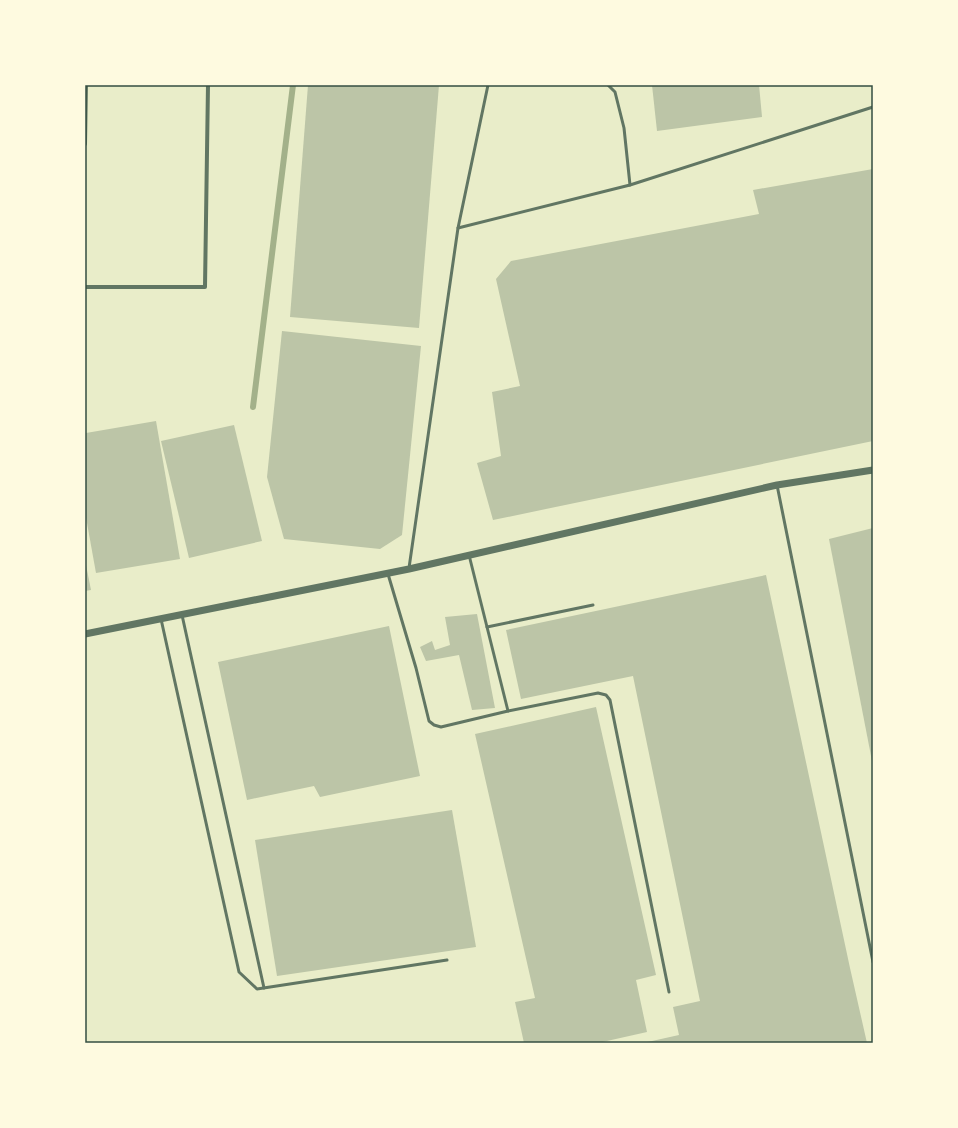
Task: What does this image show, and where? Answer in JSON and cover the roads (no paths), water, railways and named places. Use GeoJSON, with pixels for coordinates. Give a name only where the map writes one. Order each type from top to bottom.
{"type":"FeatureCollection","features":[{"type":"Feature","properties":{"kind":"street"},"geometry":{"type":"LineString","coordinates":[[85,144],[86,85]]}},
{"type":"Feature","properties":{"kind":"street"},"geometry":{"type":"LineString","coordinates":[[85,287],[204,287],[208,85]]}},
{"type":"Feature","properties":{"kind":"street"},"geometry":{"type":"LineString","coordinates":[[85,634],[409,569],[777,485],[873,470]]}},
{"type":"Feature","properties":{"kind":"lane"},"geometry":{"type":"LineString","coordinates":[[409,569],[458,228],[488,85]]}},
{"type":"Feature","properties":{"kind":"lane"},"geometry":{"type":"LineString","coordinates":[[608,85],[615,92],[624,128],[630,185]]}},
{"type":"Feature","properties":{"kind":"lane"},"geometry":{"type":"LineString","coordinates":[[458,228],[630,185],[873,106]]}},
{"type":"Feature","properties":{"kind":"lane"},"geometry":{"type":"LineString","coordinates":[[777,485],[873,962]]}},
{"type":"Feature","properties":{"kind":"lane"},"geometry":{"type":"LineString","coordinates":[[469,555],[508,711]]}},
{"type":"Feature","properties":{"kind":"lane"},"geometry":{"type":"LineString","coordinates":[[388,573],[416,668],[429,721],[434,726],[441,727],[508,711],[598,693],[606,695],[610,700],[669,992]]}},
{"type":"Feature","properties":{"kind":"lane"},"geometry":{"type":"LineString","coordinates":[[487,628],[593,605]]}},
{"type":"Feature","properties":{"kind":"lane"},"geometry":{"type":"LineString","coordinates":[[182,615],[264,988]]}},
{"type":"Feature","properties":{"kind":"lane"},"geometry":{"type":"LineString","coordinates":[[161,619],[239,972],[258,989],[447,960]]}},
{"type":"Feature","properties":{"kind":"waterway"},"geometry":{"type":"LineString","coordinates":[[253,407],[293,85]]}}]}
